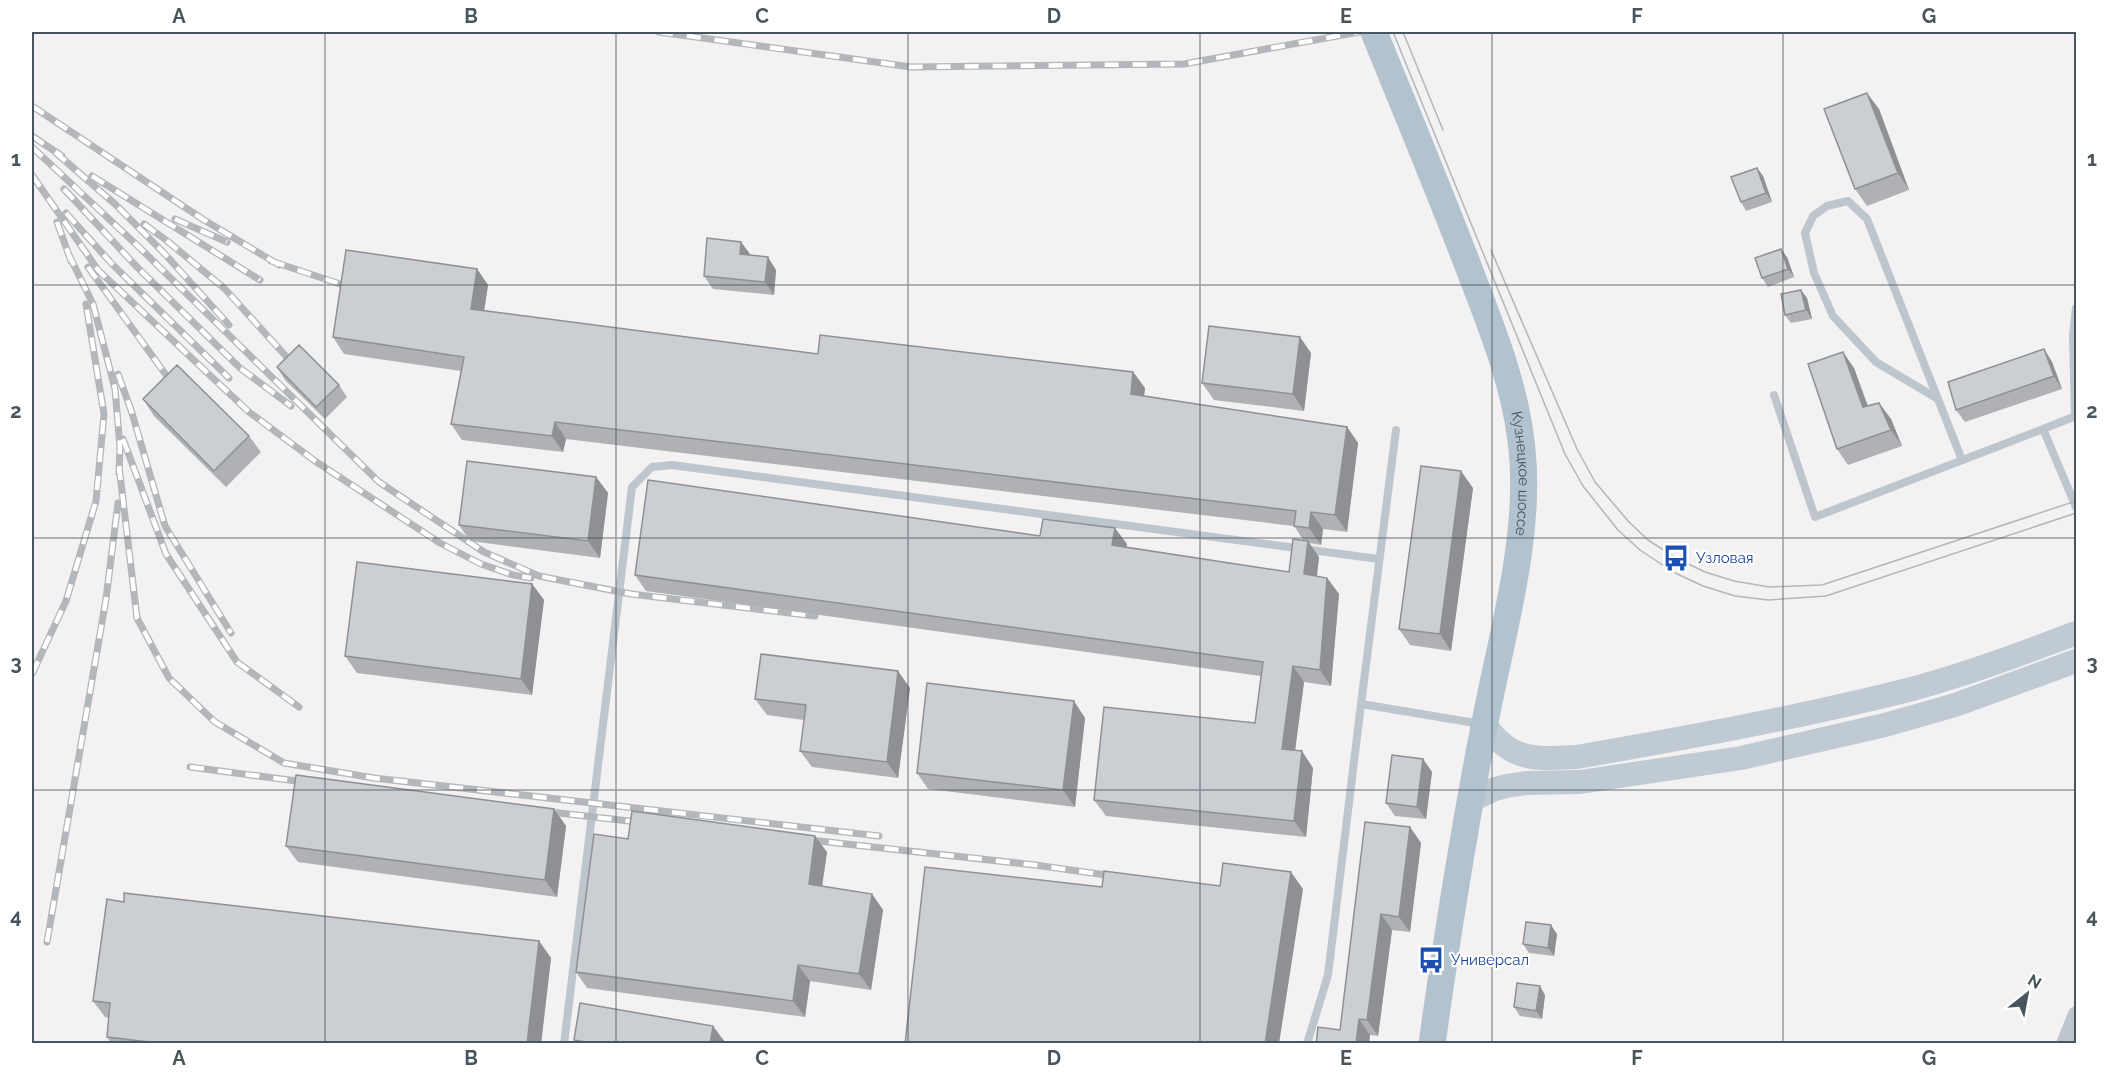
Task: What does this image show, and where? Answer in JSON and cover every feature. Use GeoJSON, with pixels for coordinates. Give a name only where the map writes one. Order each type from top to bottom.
{"type":"FeatureCollection","features":[{"type":"Feature","properties":{"kind":"main road","name":"Кузнецкое шоссе"},"geometry":{"type":"LineString","coordinates":[[1374,32],[1499,348],[1521,441],[1523,488],[1516,568],[1449,926],[1432,1044]]}},
{"type":"Feature","properties":{"kind":"main road"},"geometry":{"type":"LineString","coordinates":[[1485,725],[1502,746],[1517,754],[1545,758],[1577,757],[1813,712],[1914,688],[1982,667],[2076,633]]}},
{"type":"Feature","properties":{"kind":"main road"},"geometry":{"type":"LineString","coordinates":[[1472,800],[1506,786],[1526,783],[1580,782],[1741,758],[1885,725],[1955,705],[2076,661]]}},
{"type":"Feature","properties":{"kind":"street"},"geometry":{"type":"LineString","coordinates":[[2064,1044],[2076,1014]]}},
{"type":"Feature","properties":{"kind":"lane"},"geometry":{"type":"LineString","coordinates":[[1938,399],[1876,362],[1833,316],[1814,273],[1805,233],[1813,216],[1827,206],[1848,201],[1868,219],[1962,460]]}},
{"type":"Feature","properties":{"kind":"lane"},"geometry":{"type":"LineString","coordinates":[[1774,395],[1815,517],[2076,416],[2073,336],[2076,308]]}},
{"type":"Feature","properties":{"kind":"lane"},"geometry":{"type":"LineString","coordinates":[[2043,429],[2076,507]]}},
{"type":"Feature","properties":{"kind":"lane"},"geometry":{"type":"LineString","coordinates":[[1307,1044],[1328,975],[1396,430]]}},
{"type":"Feature","properties":{"kind":"lane"},"geometry":{"type":"LineString","coordinates":[[564,1044],[632,487],[652,467],[672,465],[1379,559]]}},
{"type":"Feature","properties":{"kind":"lane"},"geometry":{"type":"LineString","coordinates":[[1361,704],[1485,725]]}},
{"type":"Feature","properties":{"kind":"building"},"geometry":{"type":"Polygon","coordinates":[[[1867,93],[1898,173],[1855,189],[1824,109],[1867,93]]]}},
{"type":"Feature","properties":{"kind":"building"},"geometry":{"type":"Polygon","coordinates":[[[1757,168],[1766,193],[1741,202],[1731,177],[1757,168]]]}},
{"type":"Feature","properties":{"kind":"building"},"geometry":{"type":"Polygon","coordinates":[[[707,238],[741,242],[740,254],[768,257],[765,282],[704,276],[707,238]]]}},
{"type":"Feature","properties":{"kind":"building"},"geometry":{"type":"Polygon","coordinates":[[[1781,249],[1788,269],[1762,278],[1755,258],[1781,249]]]}},
{"type":"Feature","properties":{"kind":"building"},"geometry":{"type":"Polygon","coordinates":[[[346,250],[477,269],[471,309],[818,354],[820,335],[1133,372],[1131,394],[1347,427],[1335,515],[1311,512],[1309,528],[1294,526],[1296,511],[555,422],[552,436],[451,424],[464,357],[333,337],[346,250]]]}},
{"type":"Feature","properties":{"kind":"building"},"geometry":{"type":"Polygon","coordinates":[[[1801,290],[1806,310],[1785,315],[1781,294],[1801,290]]]}},
{"type":"Feature","properties":{"kind":"building"},"geometry":{"type":"Polygon","coordinates":[[[1209,326],[1300,337],[1293,394],[1202,383],[1209,326]]]}},
{"type":"Feature","properties":{"kind":"building"},"geometry":{"type":"Polygon","coordinates":[[[299,345],[339,385],[316,407],[277,367],[299,345]]]}},
{"type":"Feature","properties":{"kind":"building"},"geometry":{"type":"Polygon","coordinates":[[[2044,349],[2054,376],[1956,410],[1948,382],[2044,349]]]}},
{"type":"Feature","properties":{"kind":"building"},"geometry":{"type":"Polygon","coordinates":[[[1843,352],[1863,407],[1879,403],[1891,430],[1837,449],[1808,364],[1843,352]]]}},
{"type":"Feature","properties":{"kind":"building"},"geometry":{"type":"Polygon","coordinates":[[[177,365],[249,436],[214,471],[143,399],[177,365]]]}},
{"type":"Feature","properties":{"kind":"building"},"geometry":{"type":"Polygon","coordinates":[[[467,461],[596,477],[588,541],[459,525],[467,461]]]}},
{"type":"Feature","properties":{"kind":"building"},"geometry":{"type":"Polygon","coordinates":[[[1421,466],[1461,471],[1440,634],[1399,629],[1421,466]]]}},
{"type":"Feature","properties":{"kind":"building"},"geometry":{"type":"Polygon","coordinates":[[[648,480],[1040,536],[1043,519],[1115,528],[1112,545],[1289,572],[1293,539],[1308,541],[1304,574],[1327,578],[1320,670],[1293,666],[1282,749],[1302,751],[1294,821],[1094,800],[1104,707],[1255,723],[1263,662],[635,575],[648,480]]]}},
{"type":"Feature","properties":{"kind":"building"},"geometry":{"type":"Polygon","coordinates":[[[357,562],[532,584],[521,679],[345,656],[357,562]]]}},
{"type":"Feature","properties":{"kind":"building"},"geometry":{"type":"Polygon","coordinates":[[[761,654],[898,671],[887,762],[800,751],[806,705],[755,699],[761,654]]]}},
{"type":"Feature","properties":{"kind":"building"},"geometry":{"type":"Polygon","coordinates":[[[927,683],[1074,701],[1063,790],[917,773],[927,683]]]}},
{"type":"Feature","properties":{"kind":"building"},"geometry":{"type":"Polygon","coordinates":[[[1392,755],[1423,759],[1417,807],[1386,803],[1392,755]]]}},
{"type":"Feature","properties":{"kind":"building"},"geometry":{"type":"Polygon","coordinates":[[[296,775],[554,809],[545,880],[286,846],[296,775]]]}},
{"type":"Feature","properties":{"kind":"building"},"geometry":{"type":"Polygon","coordinates":[[[632,811],[815,836],[809,884],[872,894],[859,974],[798,965],[793,1001],[576,972],[594,834],[628,839],[632,811]]]}},
{"type":"Feature","properties":{"kind":"building"},"geometry":{"type":"Polygon","coordinates":[[[1365,822],[1410,827],[1399,917],[1381,914],[1367,1020],[1359,1019],[1356,1044],[1316,1044],[1318,1027],[1340,1030],[1365,822]]]}},
{"type":"Feature","properties":{"kind":"building"},"geometry":{"type":"Polygon","coordinates":[[[1223,863],[1291,872],[1265,1044],[905,1044],[925,867],[1102,887],[1104,871],[1220,886],[1223,863]]]}},
{"type":"Feature","properties":{"kind":"building"},"geometry":{"type":"Polygon","coordinates":[[[124,893],[539,941],[527,1044],[166,1044],[107,1037],[110,1003],[93,1001],[107,899],[124,902],[124,893]]]}},
{"type":"Feature","properties":{"kind":"building"},"geometry":{"type":"Polygon","coordinates":[[[1526,922],[1551,925],[1548,948],[1523,944],[1526,922]]]}},
{"type":"Feature","properties":{"kind":"building"},"geometry":{"type":"Polygon","coordinates":[[[1517,983],[1540,986],[1536,1011],[1514,1007],[1517,983]]]}},
{"type":"Feature","properties":{"kind":"building"},"geometry":{"type":"Polygon","coordinates":[[[580,1003],[713,1026],[710,1044],[597,1044],[574,1040],[580,1003]]]}},
{"type":"Feature","properties":{"kind":"tram line"},"geometry":{"type":"LineString","coordinates":[[1393,32],[1565,454],[1583,486],[1618,530],[1640,550],[1673,572],[1703,586],[1735,596],[1768,600],[1826,596],[2076,513]]}},
{"type":"Feature","properties":{"kind":"tram line"},"geometry":{"type":"LineString","coordinates":[[1403,32],[1443,130]]}},
{"type":"Feature","properties":{"kind":"tram line"},"geometry":{"type":"LineString","coordinates":[[1491,250],[1577,449],[1595,482],[1629,522],[1648,540],[1676,558],[1705,572],[1734,581],[1769,587],[1822,585],[2076,501]]}},
{"type":"Feature","properties":{"kind":"railway"},"geometry":{"type":"LineString","coordinates":[[659,32],[911,67],[1184,64],[1359,32]]}},
{"type":"Feature","properties":{"kind":"railway"},"geometry":{"type":"LineString","coordinates":[[32,106],[204,220],[279,265]]}},
{"type":"Feature","properties":{"kind":"railway"},"geometry":{"type":"LineString","coordinates":[[32,136],[62,156]]}},
{"type":"Feature","properties":{"kind":"railway"},"geometry":{"type":"LineString","coordinates":[[32,147],[141,249],[379,482],[484,552],[539,576],[631,594],[815,616]]}},
{"type":"Feature","properties":{"kind":"railway"},"geometry":{"type":"LineString","coordinates":[[55,152],[115,204],[163,252],[229,325]]}},
{"type":"Feature","properties":{"kind":"railway"},"geometry":{"type":"LineString","coordinates":[[32,175],[98,270],[249,412],[315,461],[440,543],[481,564],[513,575],[531,578]]}},
{"type":"Feature","properties":{"kind":"railway"},"geometry":{"type":"LineString","coordinates":[[92,176],[260,280]]}},
{"type":"Feature","properties":{"kind":"railway"},"geometry":{"type":"LineString","coordinates":[[64,189],[137,267],[240,368],[291,406]]}},
{"type":"Feature","properties":{"kind":"railway"},"geometry":{"type":"LineString","coordinates":[[66,213],[113,265],[229,378]]}},
{"type":"Feature","properties":{"kind":"railway"},"geometry":{"type":"LineString","coordinates":[[175,219],[227,242]]}},
{"type":"Feature","properties":{"kind":"railway"},"geometry":{"type":"LineString","coordinates":[[57,222],[71,261]]}},
{"type":"Feature","properties":{"kind":"railway"},"geometry":{"type":"LineString","coordinates":[[144,224],[224,288],[293,364]]}},
{"type":"Feature","properties":{"kind":"railway"},"geometry":{"type":"LineString","coordinates":[[68,253],[93,304],[115,389],[120,447],[119,473]]}},
{"type":"Feature","properties":{"kind":"railway"},"geometry":{"type":"LineString","coordinates":[[271,261],[352,288]]}},
{"type":"Feature","properties":{"kind":"railway"},"geometry":{"type":"LineString","coordinates":[[88,267],[174,386]]}},
{"type":"Feature","properties":{"kind":"railway"},"geometry":{"type":"LineString","coordinates":[[32,674],[66,601],[96,501],[104,414],[86,304]]}},
{"type":"Feature","properties":{"kind":"railway"},"geometry":{"type":"LineString","coordinates":[[118,374],[132,413],[165,526],[231,633]]}},
{"type":"Feature","properties":{"kind":"railway"},"geometry":{"type":"LineString","coordinates":[[123,439],[166,554],[208,618],[237,662],[299,707]]}},
{"type":"Feature","properties":{"kind":"railway"},"geometry":{"type":"LineString","coordinates":[[119,466],[137,618],[169,678],[215,722],[284,763],[374,778],[879,836]]}},
{"type":"Feature","properties":{"kind":"railway"},"geometry":{"type":"LineString","coordinates":[[47,942],[106,599],[118,503]]}},
{"type":"Feature","properties":{"kind":"railway"},"geometry":{"type":"LineString","coordinates":[[190,767],[312,783]]}},
{"type":"Feature","properties":{"kind":"railway"},"geometry":{"type":"LineString","coordinates":[[542,811],[646,823]]}},
{"type":"Feature","properties":{"kind":"railway"},"geometry":{"type":"LineString","coordinates":[[801,839],[1035,865],[1120,877]]}},
{"type":"Feature","properties":{"kind":"place","name":"Узловая"},"geometry":{"type":"Point","coordinates":[1676,558]}},
{"type":"Feature","properties":{"kind":"place","name":"Универсал"},"geometry":{"type":"Point","coordinates":[1431,960]}}]}
